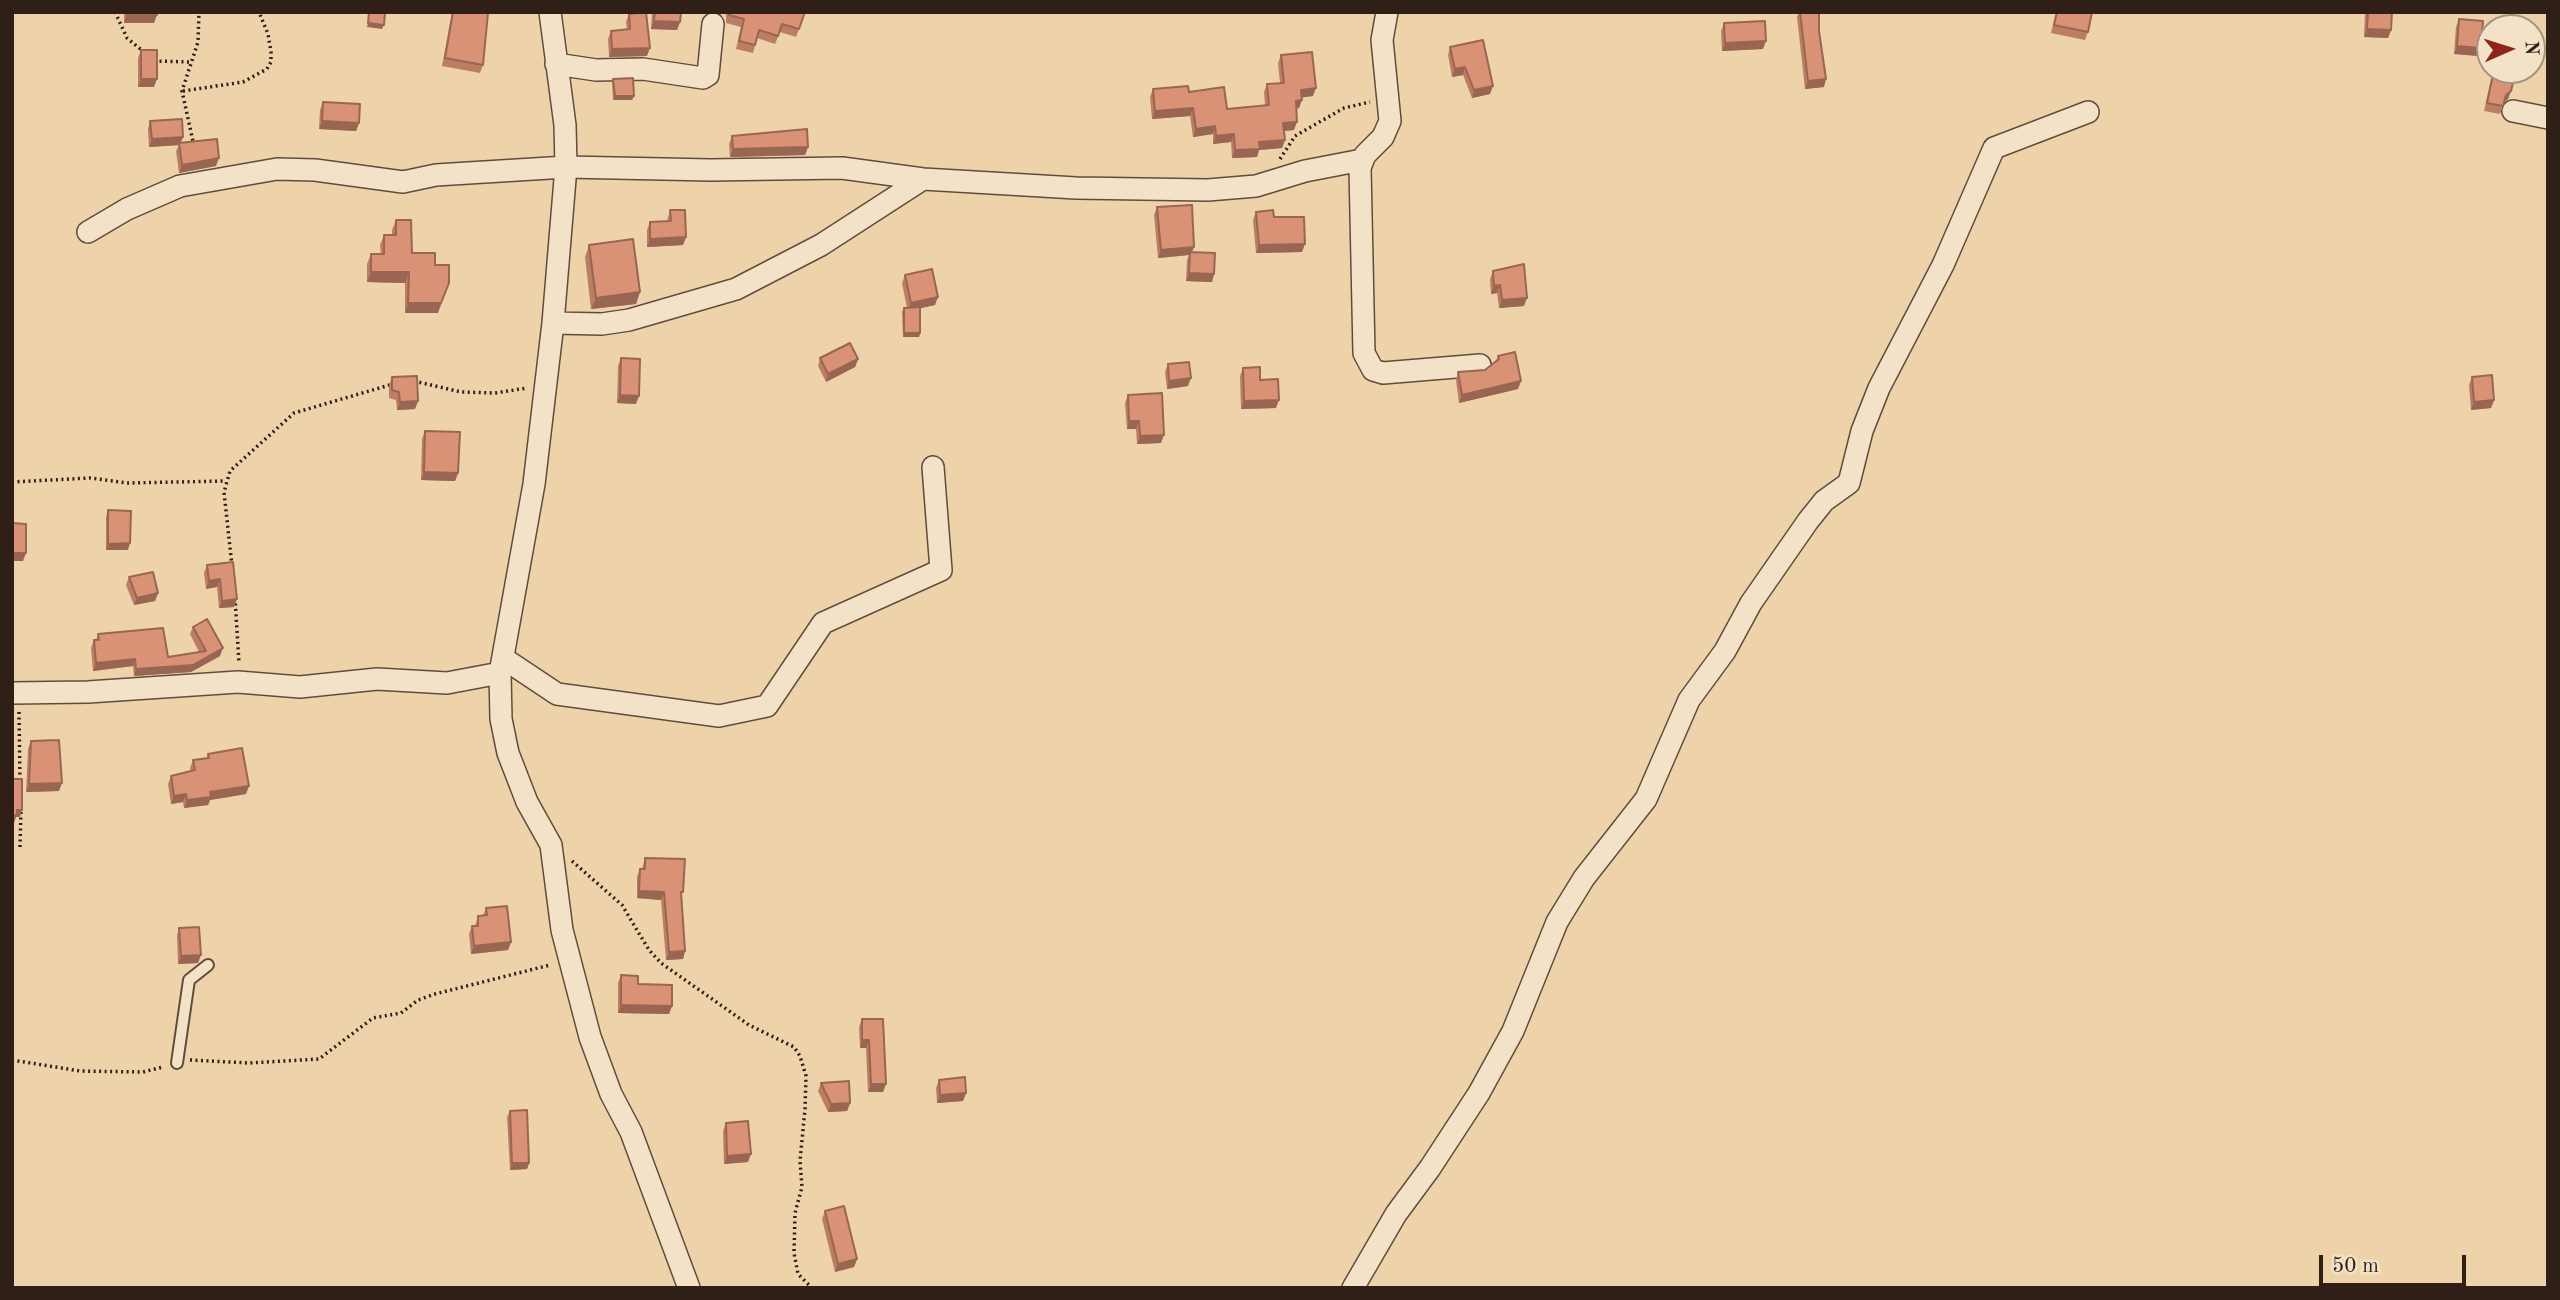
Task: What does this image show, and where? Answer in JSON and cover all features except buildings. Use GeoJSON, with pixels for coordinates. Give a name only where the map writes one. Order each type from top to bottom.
{"type":"FeatureCollection","features":[{"type":"Feature","properties":{"kind":"street"},"geometry":{"type":"LineString","coordinates":[[550,12],[565,125],[566,167],[534,484],[502,666],[501,719],[508,753],[527,802],[551,845],[562,930],[590,1037],[611,1094],[631,1132],[689,1288]]}},
{"type":"Feature","properties":{"kind":"street"},"geometry":{"type":"LineString","coordinates":[[88,233],[156,194],[197,183],[277,169],[315,170],[403,183],[436,175],[566,167],[711,170],[842,168],[923,179],[1181,190],[1237,189],[1362,160],[1388,129],[1388,93],[1382,40],[1387,12]]}},
{"type":"Feature","properties":{"kind":"street"},"geometry":{"type":"LineString","coordinates":[[556,64],[596,70],[643,69],[703,78],[708,75],[713,24]]}},
{"type":"Feature","properties":{"kind":"street"},"geometry":{"type":"LineString","coordinates":[[2513,111],[2548,118]]}},
{"type":"Feature","properties":{"kind":"street"},"geometry":{"type":"LineString","coordinates":[[1353,1288],[1396,1214],[1479,1093],[1513,1031],[1557,922],[1584,878],[1604,856],[1646,799],[1689,700],[1725,651],[1751,604],[1808,521],[1824,501],[1849,483],[1862,430],[1879,388],[1943,265],[1994,148],[2088,112]]}},
{"type":"Feature","properties":{"kind":"street"},"geometry":{"type":"LineString","coordinates":[[1362,160],[1361,327],[1368,364],[1383,373],[1480,365]]}},
{"type":"Feature","properties":{"kind":"street"},"geometry":{"type":"LineString","coordinates":[[552,323],[602,324],[629,320],[736,289],[821,245],[923,179]]}},
{"type":"Feature","properties":{"kind":"street"},"geometry":{"type":"LineString","coordinates":[[15,693],[88,692],[238,682],[300,687],[377,679],[447,682],[502,666],[557,694],[719,716],[767,706],[823,623],[941,570],[933,467]]}},
{"type":"Feature","properties":{"kind":"lane"},"geometry":{"type":"LineString","coordinates":[[177,1063],[189,980],[208,965]]}},
{"type":"Feature","properties":{"kind":"path"},"geometry":{"type":"LineString","coordinates":[[115,12],[127,38],[154,61],[190,62]]}},
{"type":"Feature","properties":{"kind":"path"},"geometry":{"type":"LineString","coordinates":[[197,183],[194,145],[182,91],[198,42],[199,12]]}},
{"type":"Feature","properties":{"kind":"path"},"geometry":{"type":"LineString","coordinates":[[182,91],[243,82],[267,69],[271,62],[271,51],[259,12]]}},
{"type":"Feature","properties":{"kind":"path"},"geometry":{"type":"LineString","coordinates":[[1277,180],[1283,152],[1295,136],[1334,113],[1364,106],[1388,93]]}},
{"type":"Feature","properties":{"kind":"path"},"geometry":{"type":"LineString","coordinates":[[407,380],[438,384],[461,392],[495,393],[546,382]]}},
{"type":"Feature","properties":{"kind":"path"},"geometry":{"type":"LineString","coordinates":[[233,573],[224,492],[230,471],[248,451],[293,413],[398,382]]}},
{"type":"Feature","properties":{"kind":"path"},"geometry":{"type":"LineString","coordinates":[[12,482],[90,478],[127,483],[226,481]]}},
{"type":"Feature","properties":{"kind":"path"},"geometry":{"type":"LineString","coordinates":[[234,587],[239,649],[238,682]]}},
{"type":"Feature","properties":{"kind":"path"},"geometry":{"type":"LineString","coordinates":[[15,693],[21,790]]}},
{"type":"Feature","properties":{"kind":"path"},"geometry":{"type":"LineString","coordinates":[[20,847],[21,802]]}},
{"type":"Feature","properties":{"kind":"path"},"geometry":{"type":"LineString","coordinates":[[551,845],[580,866],[622,905],[649,950],[661,963],[749,1025],[794,1047],[800,1056],[806,1076],[805,1109],[800,1161],[802,1187],[794,1213],[794,1253],[798,1274],[812,1288]]}},
{"type":"Feature","properties":{"kind":"path"},"geometry":{"type":"LineString","coordinates":[[12,1060],[80,1071],[143,1072],[197,1060],[249,1063],[319,1059],[365,1021],[401,1013],[418,1000],[541,966],[570,962]]}}]}
